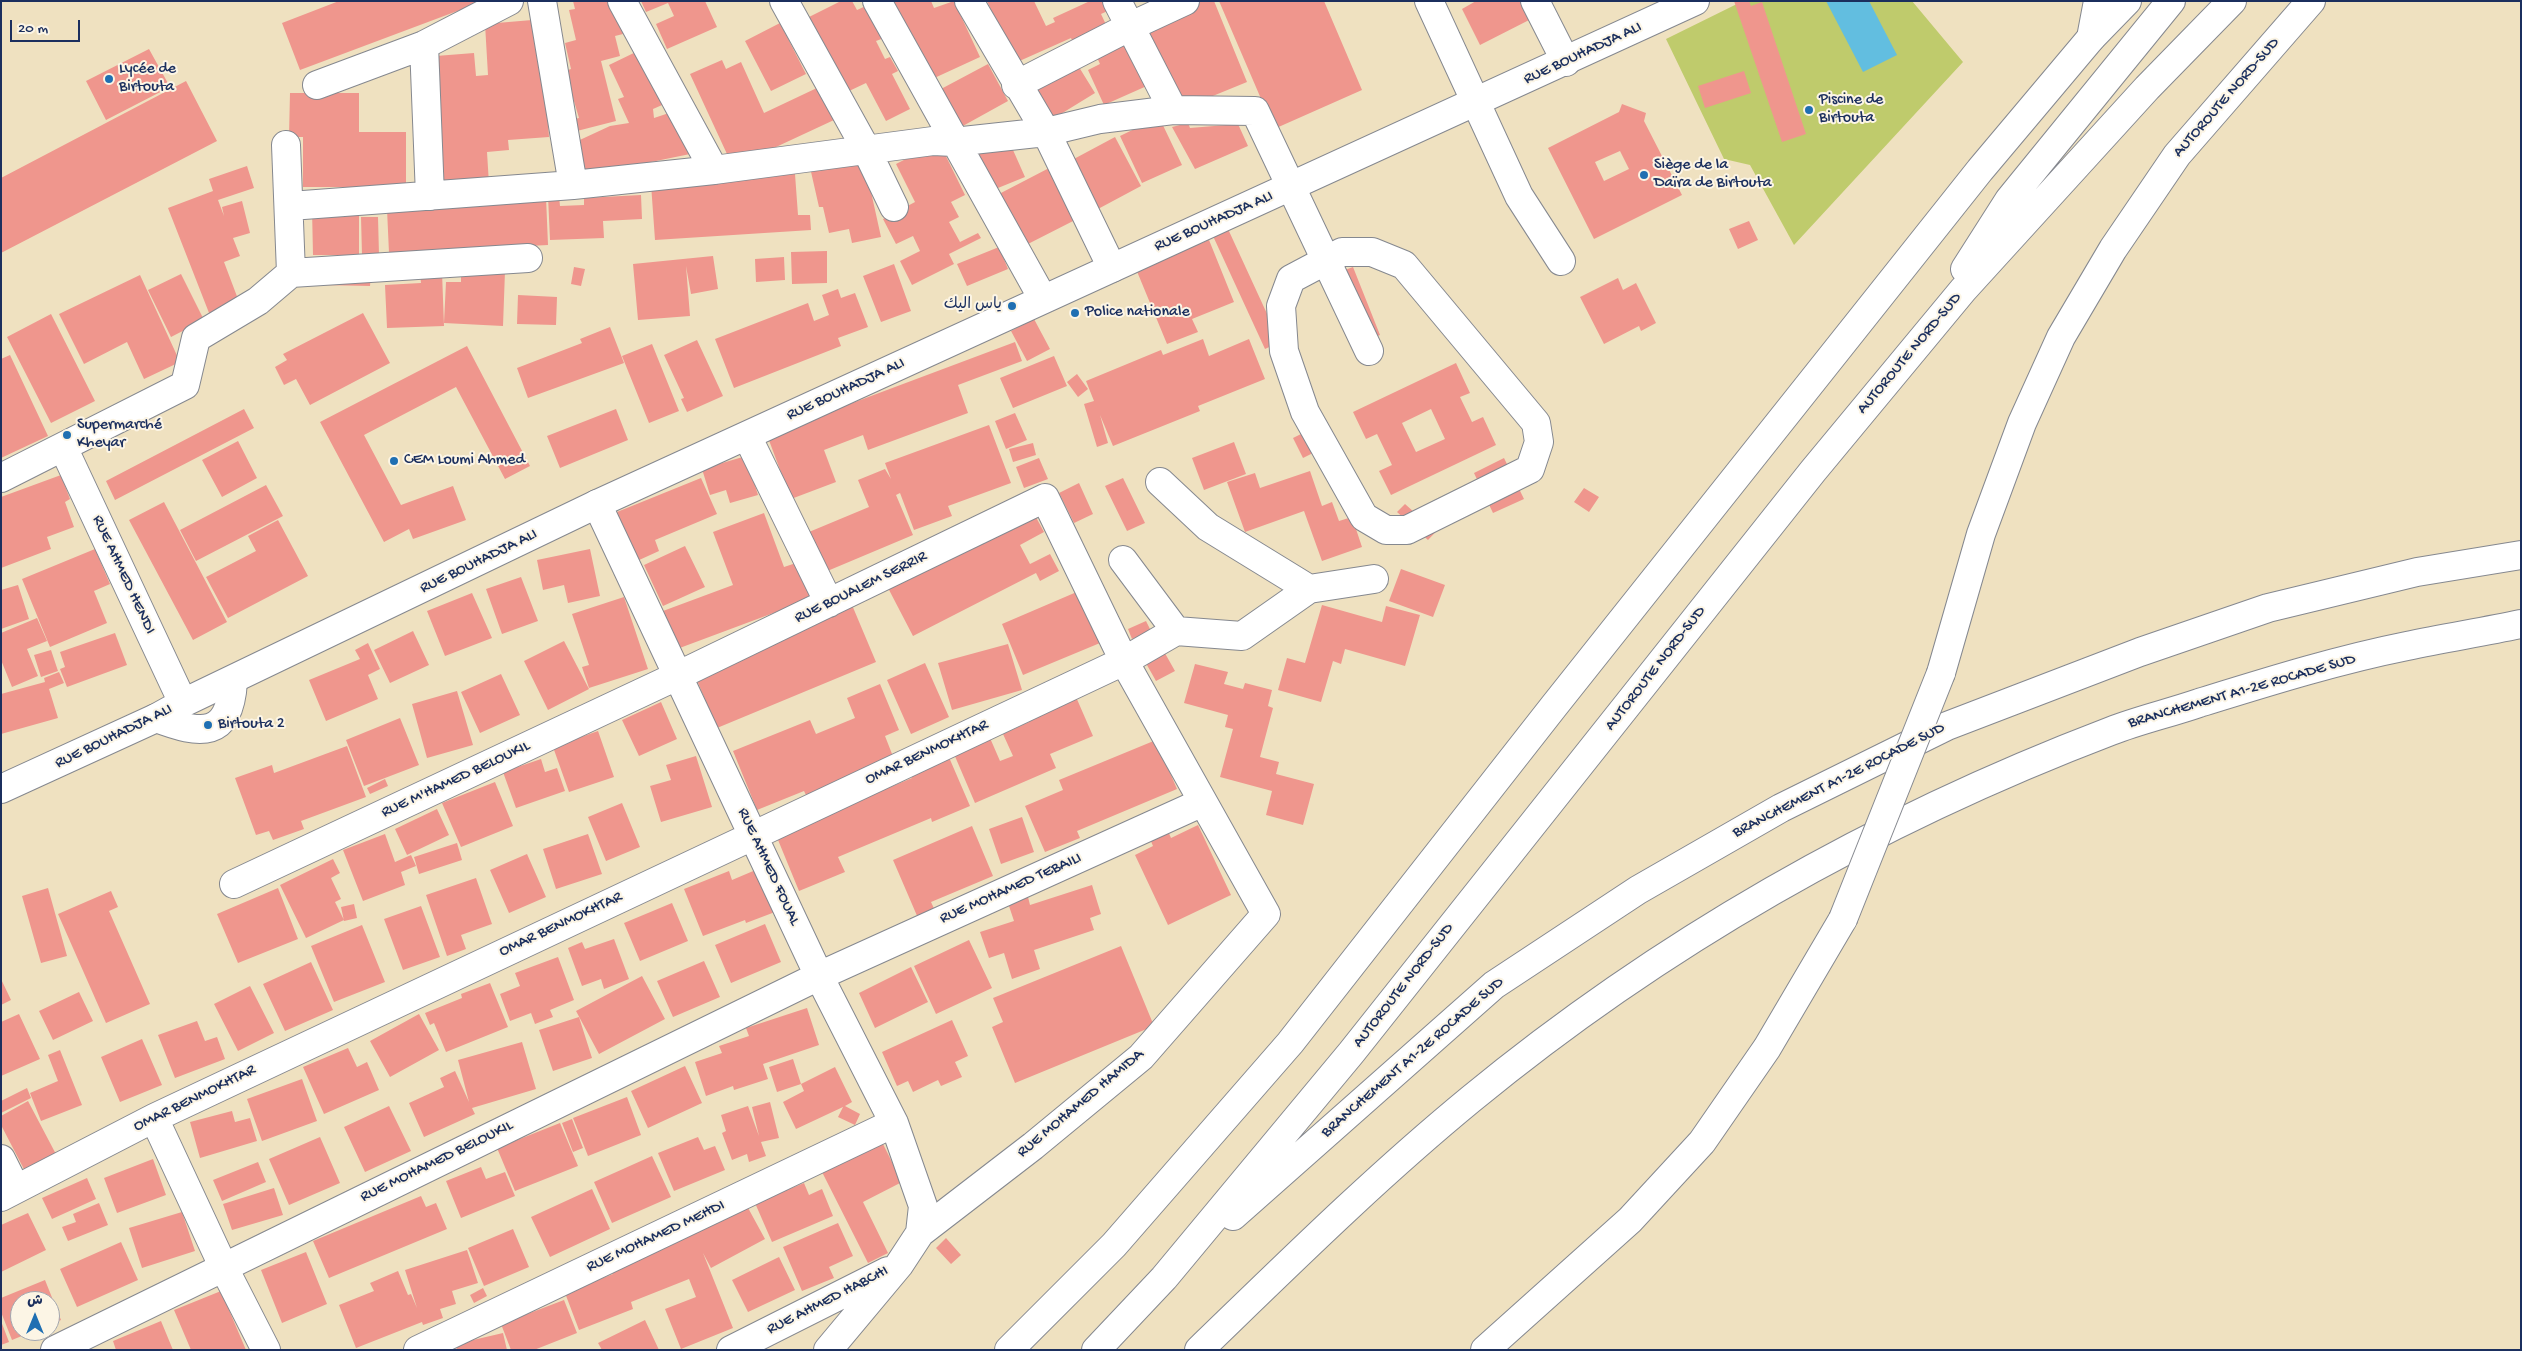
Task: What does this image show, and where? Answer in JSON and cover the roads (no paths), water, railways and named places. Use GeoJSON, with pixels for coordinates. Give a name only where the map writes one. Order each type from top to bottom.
{"type":"FeatureCollection","features":[{"type":"Feature","properties":{"kind":"main road"},"geometry":{"type":"LineString","coordinates":[[317,85],[424,45],[509,1]]}},
{"type":"Feature","properties":{"kind":"main road"},"geometry":{"type":"LineString","coordinates":[[542,1],[573,185]]}},
{"type":"Feature","properties":{"kind":"main road"},"geometry":{"type":"LineString","coordinates":[[622,1],[714,170]]}},
{"type":"Feature","properties":{"kind":"main road"},"geometry":{"type":"LineString","coordinates":[[784,1],[866,149],[894,207]]}},
{"type":"Feature","properties":{"kind":"main road"},"geometry":{"type":"LineString","coordinates":[[877,1],[1043,299]]}},
{"type":"Feature","properties":{"kind":"main road"},"geometry":{"type":"LineString","coordinates":[[969,1],[1016,85],[1046,132],[1112,268]]}},
{"type":"Feature","properties":{"kind":"main road"},"geometry":{"type":"LineString","coordinates":[[1117,1],[1173,110]]}},
{"type":"Feature","properties":{"kind":"main road"},"geometry":{"type":"LineString","coordinates":[[1016,85],[1129,27],[1185,1]]}},
{"type":"Feature","properties":{"kind":"main road"},"geometry":{"type":"LineString","coordinates":[[1429,1],[1518,196],[1561,261]]}},
{"type":"Feature","properties":{"kind":"main road"},"geometry":{"type":"LineString","coordinates":[[1536,1],[1566,62]]}},
{"type":"Feature","properties":{"kind":"main road"},"geometry":{"type":"LineString","coordinates":[[2091,38],[2098,1]]}},
{"type":"Feature","properties":{"kind":"main road"},"geometry":{"type":"LineString","coordinates":[[1009,1350],[1114,1245],[1290,1043],[1980,170],[2091,38],[2127,1]]}},
{"type":"Feature","properties":{"kind":"main road"},"geometry":{"type":"LineString","coordinates":[[1909,356],[2009,200],[2171,1]]}},
{"type":"Feature","properties":{"kind":"main road","name":"AUTOROUTE NORD-SUD"},"geometry":{"type":"LineString","coordinates":[[1096,1350],[1164,1278],[1351,1053],[1807,478],[1964,290],[2148,88],[2232,1]]}},
{"type":"Feature","properties":{"kind":"main road","name":"AUTOROUTE NORD-SUD"},"geometry":{"type":"LineString","coordinates":[[1485,1350],[1630,1220],[1702,1142],[1767,1048],[1843,919],[1941,673],[1981,534],[2022,423],[2061,337],[2113,249],[2177,155],[2311,1]]}},
{"type":"Feature","properties":{"kind":"main road","name":"RUE BOUHADJA ALI"},"geometry":{"type":"LineString","coordinates":[[1,789],[156,718],[183,703],[233,681],[597,504],[1043,299],[1475,104],[1688,3]]}},
{"type":"Feature","properties":{"kind":"main road"},"geometry":{"type":"LineString","coordinates":[[424,45],[430,196]]}},
{"type":"Feature","properties":{"kind":"main road"},"geometry":{"type":"LineString","coordinates":[[290,206],[573,185],[714,170],[933,140],[954,142],[1046,132],[1100,119],[1173,110],[1255,111],[1369,351]]}},
{"type":"Feature","properties":{"kind":"main road"},"geometry":{"type":"LineString","coordinates":[[286,145],[290,206],[291,273]]}},
{"type":"Feature","properties":{"kind":"main road"},"geometry":{"type":"LineString","coordinates":[[1342,252],[1372,252],[1404,265],[1536,423],[1538,442],[1530,469],[1407,530],[1386,530],[1364,517],[1305,412],[1284,351],[1281,306],[1291,279],[1326,259],[1342,252]]}},
{"type":"Feature","properties":{"kind":"main road"},"geometry":{"type":"LineString","coordinates":[[1,478],[185,385],[196,338],[258,300],[291,273],[528,258]]}},
{"type":"Feature","properties":{"kind":"main road"},"geometry":{"type":"LineString","coordinates":[[746,436],[828,603]]}},
{"type":"Feature","properties":{"kind":"main road","name":"RUE AHMED HENDI"},"geometry":{"type":"LineString","coordinates":[[62,447],[183,703]]}},
{"type":"Feature","properties":{"kind":"main road"},"geometry":{"type":"LineString","coordinates":[[1160,482],[1208,527],[1308,589]]}},
{"type":"Feature","properties":{"kind":"main road","name":"RUE BOUALEM SERRIR"},"geometry":{"type":"LineString","coordinates":[[677,676],[1045,498],[1124,660]]}},
{"type":"Feature","properties":{"kind":"main road","name":"RUE AHMED FOUAL"},"geometry":{"type":"LineString","coordinates":[[597,504],[818,976],[894,1123],[923,1206],[920,1233]]}},
{"type":"Feature","properties":{"kind":"main road","name":"BRANCHEMENT A1-2E ROCADE SUD"},"geometry":{"type":"LineString","coordinates":[[1164,1278],[1494,985],[1638,890],[1781,808],[1947,726],[2158,645],[2277,606],[2417,572],[2521,555]]}},
{"type":"Feature","properties":{"kind":"main road"},"geometry":{"type":"LineString","coordinates":[[1123,560],[1176,631],[1242,636],[1308,589],[1374,579]]}},
{"type":"Feature","properties":{"kind":"main road","name":"BRANCHEMENT A1-2E ROCADE SUD"},"geometry":{"type":"LineString","coordinates":[[1199,1350],[1393,1164],[1475,1096],[1573,1021],[1693,938],[1805,872],[1968,791],[2113,730],[2288,676],[2404,646],[2521,624]]}},
{"type":"Feature","properties":{"kind":"main road","name":"OMAR BENMOKHTAR"},"geometry":{"type":"LineString","coordinates":[[9,1193],[154,1118],[1124,660],[1176,631]]}},
{"type":"Feature","properties":{"kind":"main road"},"geometry":{"type":"LineString","coordinates":[[1124,660],[1203,802]]}},
{"type":"Feature","properties":{"kind":"main road","name":"RUE M'HAMED BELOUKIL"},"geometry":{"type":"LineString","coordinates":[[234,884],[677,676]]}},
{"type":"Feature","properties":{"kind":"main road"},"geometry":{"type":"LineString","coordinates":[[156,718],[197,731],[215,726],[227,715],[232,699],[233,681]]}},
{"type":"Feature","properties":{"kind":"main road","name":"RUE MOHAMED HAMIDA"},"geometry":{"type":"LineString","coordinates":[[920,1233],[1033,1146],[1141,1057],[1266,914],[1203,802]]}},
{"type":"Feature","properties":{"kind":"main road","name":"RUE MOHAMED TEBAILI"},"geometry":{"type":"LineString","coordinates":[[818,976],[1203,802]]}},
{"type":"Feature","properties":{"kind":"main road","name":"RUE MOHAMED BELOUKIL"},"geometry":{"type":"LineString","coordinates":[[56,1350],[223,1266],[818,976]]}},
{"type":"Feature","properties":{"kind":"main road"},"geometry":{"type":"LineString","coordinates":[[154,1118],[223,1266],[266,1350]]}},
{"type":"Feature","properties":{"kind":"main road","name":"RUE MOHAMED MEHDI"},"geometry":{"type":"LineString","coordinates":[[418,1350],[894,1123]]}},
{"type":"Feature","properties":{"kind":"main road"},"geometry":{"type":"LineString","coordinates":[[1,1159],[9,1193]]}},
{"type":"Feature","properties":{"kind":"main road"},"geometry":{"type":"LineString","coordinates":[[828,1350],[899,1266],[920,1233]]}},
{"type":"Feature","properties":{"kind":"main road","name":"RUE AHMED HABCHI"},"geometry":{"type":"LineString","coordinates":[[731,1350],[899,1266]]}},
{"type":"Feature","properties":{"kind":"water"},"geometry":{"type":"Polygon","coordinates":[[[1826,1],[1869,1],[1897,55],[1863,72],[1826,1]]]}},
{"type":"Feature","properties":{"kind":"place","name":"Lycée de Birtouta"},"geometry":{"type":"Point","coordinates":[109,79]}},
{"type":"Feature","properties":{"kind":"place","name":"Piscine de Birtouta"},"geometry":{"type":"Point","coordinates":[1809,110]}},
{"type":"Feature","properties":{"kind":"place","name":"Siège de la Daïra de Birtouta"},"geometry":{"type":"Point","coordinates":[1644,175]}},
{"type":"Feature","properties":{"kind":"place","name":"ياس اليك"},"geometry":{"type":"Point","coordinates":[1012,306]}},
{"type":"Feature","properties":{"kind":"place","name":"Police nationale"},"geometry":{"type":"Point","coordinates":[1075,313]}},
{"type":"Feature","properties":{"kind":"place","name":"Supermarché Kheyar"},"geometry":{"type":"Point","coordinates":[67,435]}},
{"type":"Feature","properties":{"kind":"place","name":"CEM Loumi Ahmed"},"geometry":{"type":"Point","coordinates":[394,461]}},
{"type":"Feature","properties":{"kind":"place","name":"Birtouta 2"},"geometry":{"type":"Point","coordinates":[208,725]}}]}
